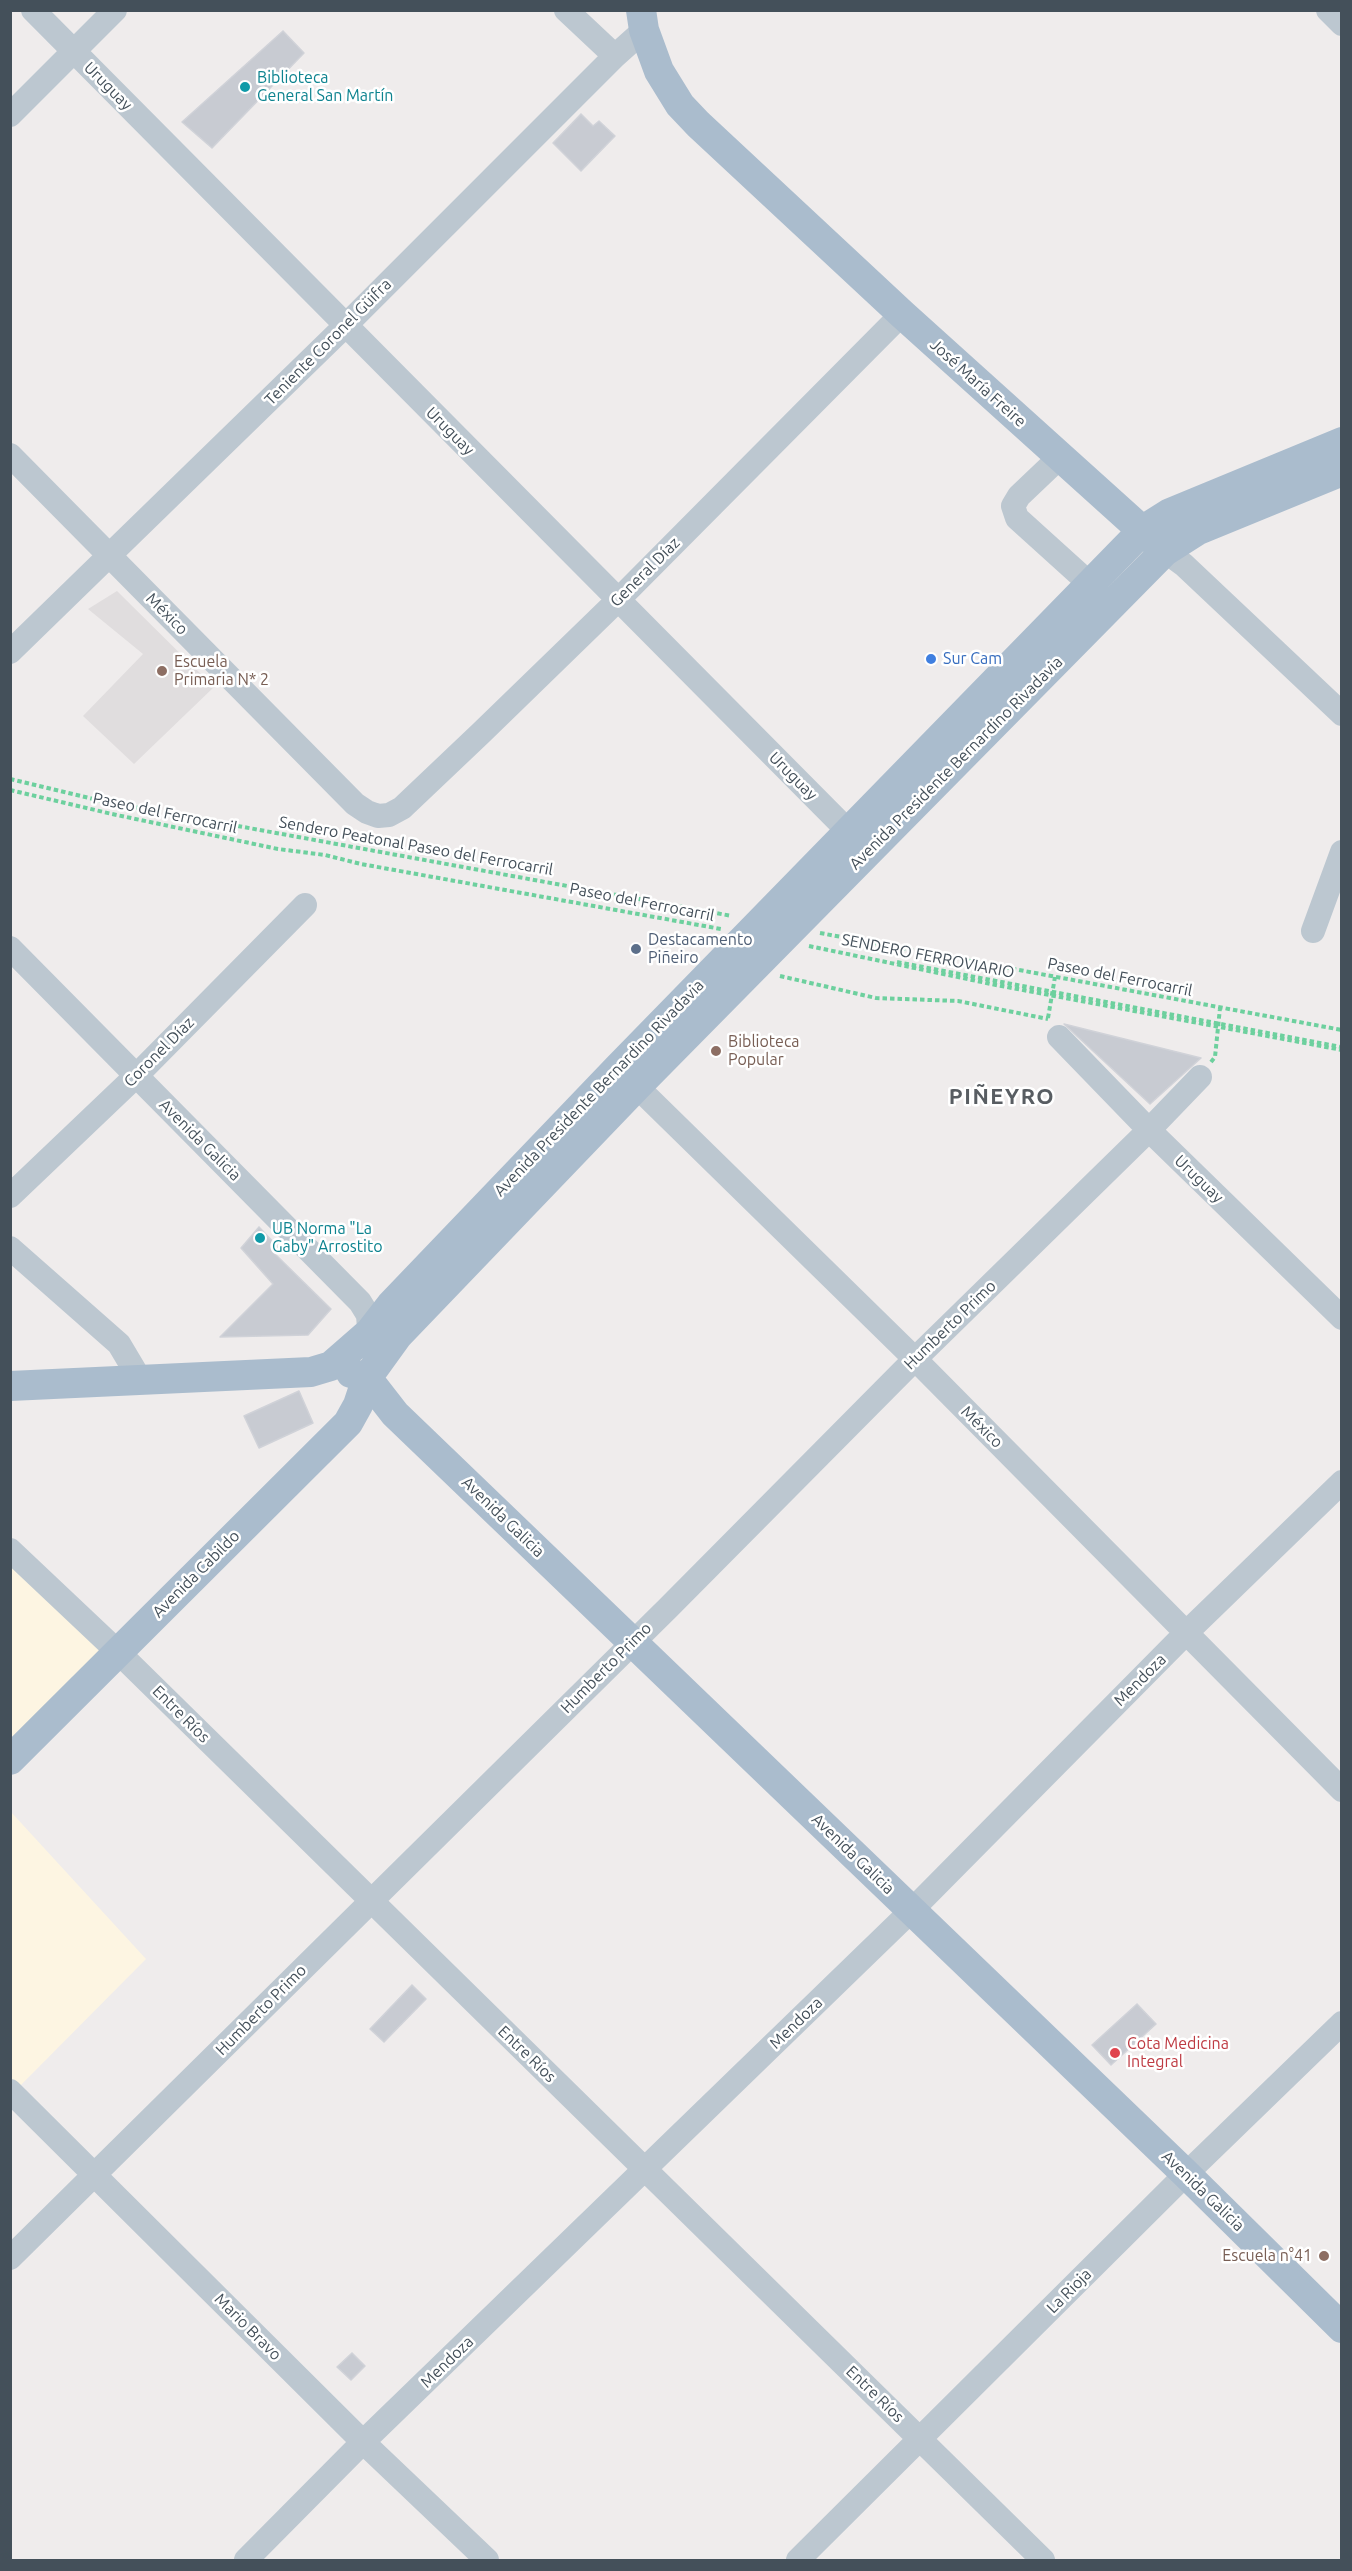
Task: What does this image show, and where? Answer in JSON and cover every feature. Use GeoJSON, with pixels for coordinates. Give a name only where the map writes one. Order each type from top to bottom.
{"type":"FeatureCollection","features":[{"type":"Feature","properties":{"kind":"main road","name":"José María Freire"},"geometry":{"type":"LineString","coordinates":[[643,20],[658,71],[680,105],[902,314],[1165,551]]}},
{"type":"Feature","properties":{"kind":"main road","name":"Avenida Presidente Bernardino Rivadavia"},"geometry":{"type":"LineString","coordinates":[[10,1386],[311,1372],[332,1366],[370,1332],[391,1305],[627,1077],[776,938],[859,841],[1090,584],[1143,530],[1170,513],[1341,442]]}},
{"type":"Feature","properties":{"kind":"main road","name":"Avenida Presidente Bernardino Rivadavia"},"geometry":{"type":"LineString","coordinates":[[859,841],[1165,551],[1198,530],[1341,471]]}},
{"type":"Feature","properties":{"kind":"main road","name":"Avenida Presidente Bernardino Rivadavia"},"geometry":{"type":"LineString","coordinates":[[367,1378],[398,1335],[627,1077]]}},
{"type":"Feature","properties":{"kind":"main road"},"geometry":{"type":"LineString","coordinates":[[332,1366],[367,1378]]}},
{"type":"Feature","properties":{"kind":"main road","name":"Avenida Galicia"},"geometry":{"type":"LineString","coordinates":[[367,1378],[395,1414],[1186,2174],[1341,2328]]}},
{"type":"Feature","properties":{"kind":"main road","name":"Avenida Cabildo"},"geometry":{"type":"LineString","coordinates":[[10,1760],[348,1423],[358,1405],[367,1378]]}},
{"type":"Feature","properties":{"kind":"street","name":"Uruguay"},"geometry":{"type":"LineString","coordinates":[[33,10],[859,841]]}},
{"type":"Feature","properties":{"kind":"street"},"geometry":{"type":"LineString","coordinates":[[10,115],[116,10]]}},
{"type":"Feature","properties":{"kind":"street"},"geometry":{"type":"LineString","coordinates":[[566,10],[615,56]]}},
{"type":"Feature","properties":{"kind":"street"},"geometry":{"type":"LineString","coordinates":[[1329,10],[1341,24]]}},
{"type":"Feature","properties":{"kind":"street","name":"Teniente Coronel Güifra"},"geometry":{"type":"LineString","coordinates":[[10,652],[345,326],[615,56],[643,20]]}},
{"type":"Feature","properties":{"kind":"street","name":"General Díaz"},"geometry":{"type":"LineString","coordinates":[[378,816],[389,815],[402,808],[619,599],[902,314]]}},
{"type":"Feature","properties":{"kind":"street","name":"México"},"geometry":{"type":"LineString","coordinates":[[10,455],[355,804],[378,816]]}},
{"type":"Feature","properties":{"kind":"street"},"geometry":{"type":"LineString","coordinates":[[1059,457],[1019,496],[1013,506],[1017,518],[1090,584]]}},
{"type":"Feature","properties":{"kind":"street","name":"José María Freire"},"geometry":{"type":"LineString","coordinates":[[1165,551],[1184,565],[1341,714]]}},
{"type":"Feature","properties":{"kind":"street"},"geometry":{"type":"LineString","coordinates":[[1313,932],[1341,852]]}},
{"type":"Feature","properties":{"kind":"street","name":"Coronel Díaz"},"geometry":{"type":"LineString","coordinates":[[10,1196],[137,1075],[305,905]]}},
{"type":"Feature","properties":{"kind":"street","name":"Avenida Galicia"},"geometry":{"type":"LineString","coordinates":[[10,948],[360,1302],[368,1315],[370,1332],[367,1378]]}},
{"type":"Feature","properties":{"kind":"street","name":"Uruguay"},"geometry":{"type":"LineString","coordinates":[[1054,1028],[1149,1130],[1341,1318]]}},
{"type":"Feature","properties":{"kind":"street","name":"México"},"geometry":{"type":"LineString","coordinates":[[627,1077],[915,1359],[1341,1790]]}},
{"type":"Feature","properties":{"kind":"street","name":"Humberto Primo"},"geometry":{"type":"LineString","coordinates":[[10,2258],[96,2176],[1200,1077]]}},
{"type":"Feature","properties":{"kind":"street"},"geometry":{"type":"LineString","coordinates":[[10,1248],[119,1344],[141,1381]]}},
{"type":"Feature","properties":{"kind":"street","name":"Mendoza"},"geometry":{"type":"LineString","coordinates":[[246,2560],[363,2442],[912,1910],[1186,1633],[1341,1482]]}},
{"type":"Feature","properties":{"kind":"street","name":"Entre Ríos"},"geometry":{"type":"LineString","coordinates":[[10,1550],[118,1652],[1043,2560]]}},
{"type":"Feature","properties":{"kind":"street","name":"La Rioja"},"geometry":{"type":"LineString","coordinates":[[798,2560],[1341,2023]]}},
{"type":"Feature","properties":{"kind":"street","name":"Mario Bravo"},"geometry":{"type":"LineString","coordinates":[[10,2091],[363,2442],[487,2560]]}},
{"type":"Feature","properties":{"kind":"path","name":"Sendero Peatonal Paseo del Ferrocarril"},"geometry":{"type":"LineString","coordinates":[[10,779],[106,802],[1052,996],[1341,1049]]}},
{"type":"Feature","properties":{"kind":"path","name":"Paseo del Ferrocarril"},"geometry":{"type":"LineString","coordinates":[[10,790],[278,849],[326,855],[361,864],[776,938],[1055,977],[1341,1030]]}},
{"type":"Feature","properties":{"kind":"path"},"geometry":{"type":"LineString","coordinates":[[776,938],[781,976],[876,998],[958,1001],[1054,1028],[1052,996],[1055,977]]}},
{"type":"Feature","properties":{"kind":"path","name":"SENDERO FERROVIARIO"},"geometry":{"type":"LineString","coordinates":[[776,938],[1341,1049]]}},
{"type":"Feature","properties":{"kind":"path"},"geometry":{"type":"LineString","coordinates":[[1200,1077],[1215,1057],[1220,1008]]}},
{"type":"Feature","properties":{"kind":"shaded area","name":"Escuela Primaria N* 2"},"geometry":{"type":"Polygon","coordinates":[[[117,591],[214,687],[134,764],[83,716],[143,654],[88,609],[117,591]]]}},
{"type":"Feature","properties":{"kind":"shaded area"},"geometry":{"type":"Polygon","coordinates":[[[11,1563],[106,1649],[11,1739],[11,1563]]]}},
{"type":"Feature","properties":{"kind":"shaded area"},"geometry":{"type":"Polygon","coordinates":[[[11,1812],[146,1959],[11,2095],[11,1812]]]}},
{"type":"Feature","properties":{"kind":"building","name":"Biblioteca General San Martín"},"geometry":{"type":"Polygon","coordinates":[[[283,31],[304,53],[212,148],[182,122],[283,31]]]}},
{"type":"Feature","properties":{"kind":"building"},"geometry":{"type":"Polygon","coordinates":[[[581,114],[593,126],[599,121],[615,136],[581,171],[553,143],[581,114]]]}},
{"type":"Feature","properties":{"kind":"building"},"geometry":{"type":"Polygon","coordinates":[[[1064,1024],[1201,1058],[1150,1104],[1064,1024]]]}},
{"type":"Feature","properties":{"kind":"building"},"geometry":{"type":"Polygon","coordinates":[[[259,1227],[279,1248],[274,1253],[331,1309],[308,1335],[220,1337],[273,1284],[241,1248],[259,1227]]]}},
{"type":"Feature","properties":{"kind":"building"},"geometry":{"type":"Polygon","coordinates":[[[299,1391],[313,1423],[259,1448],[244,1416],[299,1391]]]}},
{"type":"Feature","properties":{"kind":"building"},"geometry":{"type":"Polygon","coordinates":[[[412,1985],[426,1999],[384,2042],[370,2029],[412,1985]]]}},
{"type":"Feature","properties":{"kind":"building"},"geometry":{"type":"Polygon","coordinates":[[[1137,2004],[1156,2024],[1111,2065],[1092,2045],[1137,2004]]]}},
{"type":"Feature","properties":{"kind":"building"},"geometry":{"type":"Polygon","coordinates":[[[352,2353],[365,2366],[351,2380],[337,2367],[352,2353]]]}},
{"type":"Feature","properties":{"kind":"place","name":"Biblioteca General San Martín"},"geometry":{"type":"Point","coordinates":[245,87]}},
{"type":"Feature","properties":{"kind":"place","name":"Sur Cam"},"geometry":{"type":"Point","coordinates":[931,659]}},
{"type":"Feature","properties":{"kind":"place","name":"Escuela Primaria N* 2"},"geometry":{"type":"Point","coordinates":[162,671]}},
{"type":"Feature","properties":{"kind":"place","name":"Destacamento Piñeiro"},"geometry":{"type":"Point","coordinates":[636,949]}},
{"type":"Feature","properties":{"kind":"place","name":"Biblioteca Popular"},"geometry":{"type":"Point","coordinates":[716,1051]}},
{"type":"Feature","properties":{"kind":"place","name":"UB Norma \"La Gaby\" Arrostito"},"geometry":{"type":"Point","coordinates":[260,1238]}},
{"type":"Feature","properties":{"kind":"place","name":"Cota Medicina Integral"},"geometry":{"type":"Point","coordinates":[1115,2053]}},
{"type":"Feature","properties":{"kind":"place","name":"Escuela n°41"},"geometry":{"type":"Point","coordinates":[1324,2256]}},
{"type":"Feature","properties":{"kind":"district","name":"PIÑEYRO"},"geometry":{"type":"Point","coordinates":[1002,1097]}}]}
